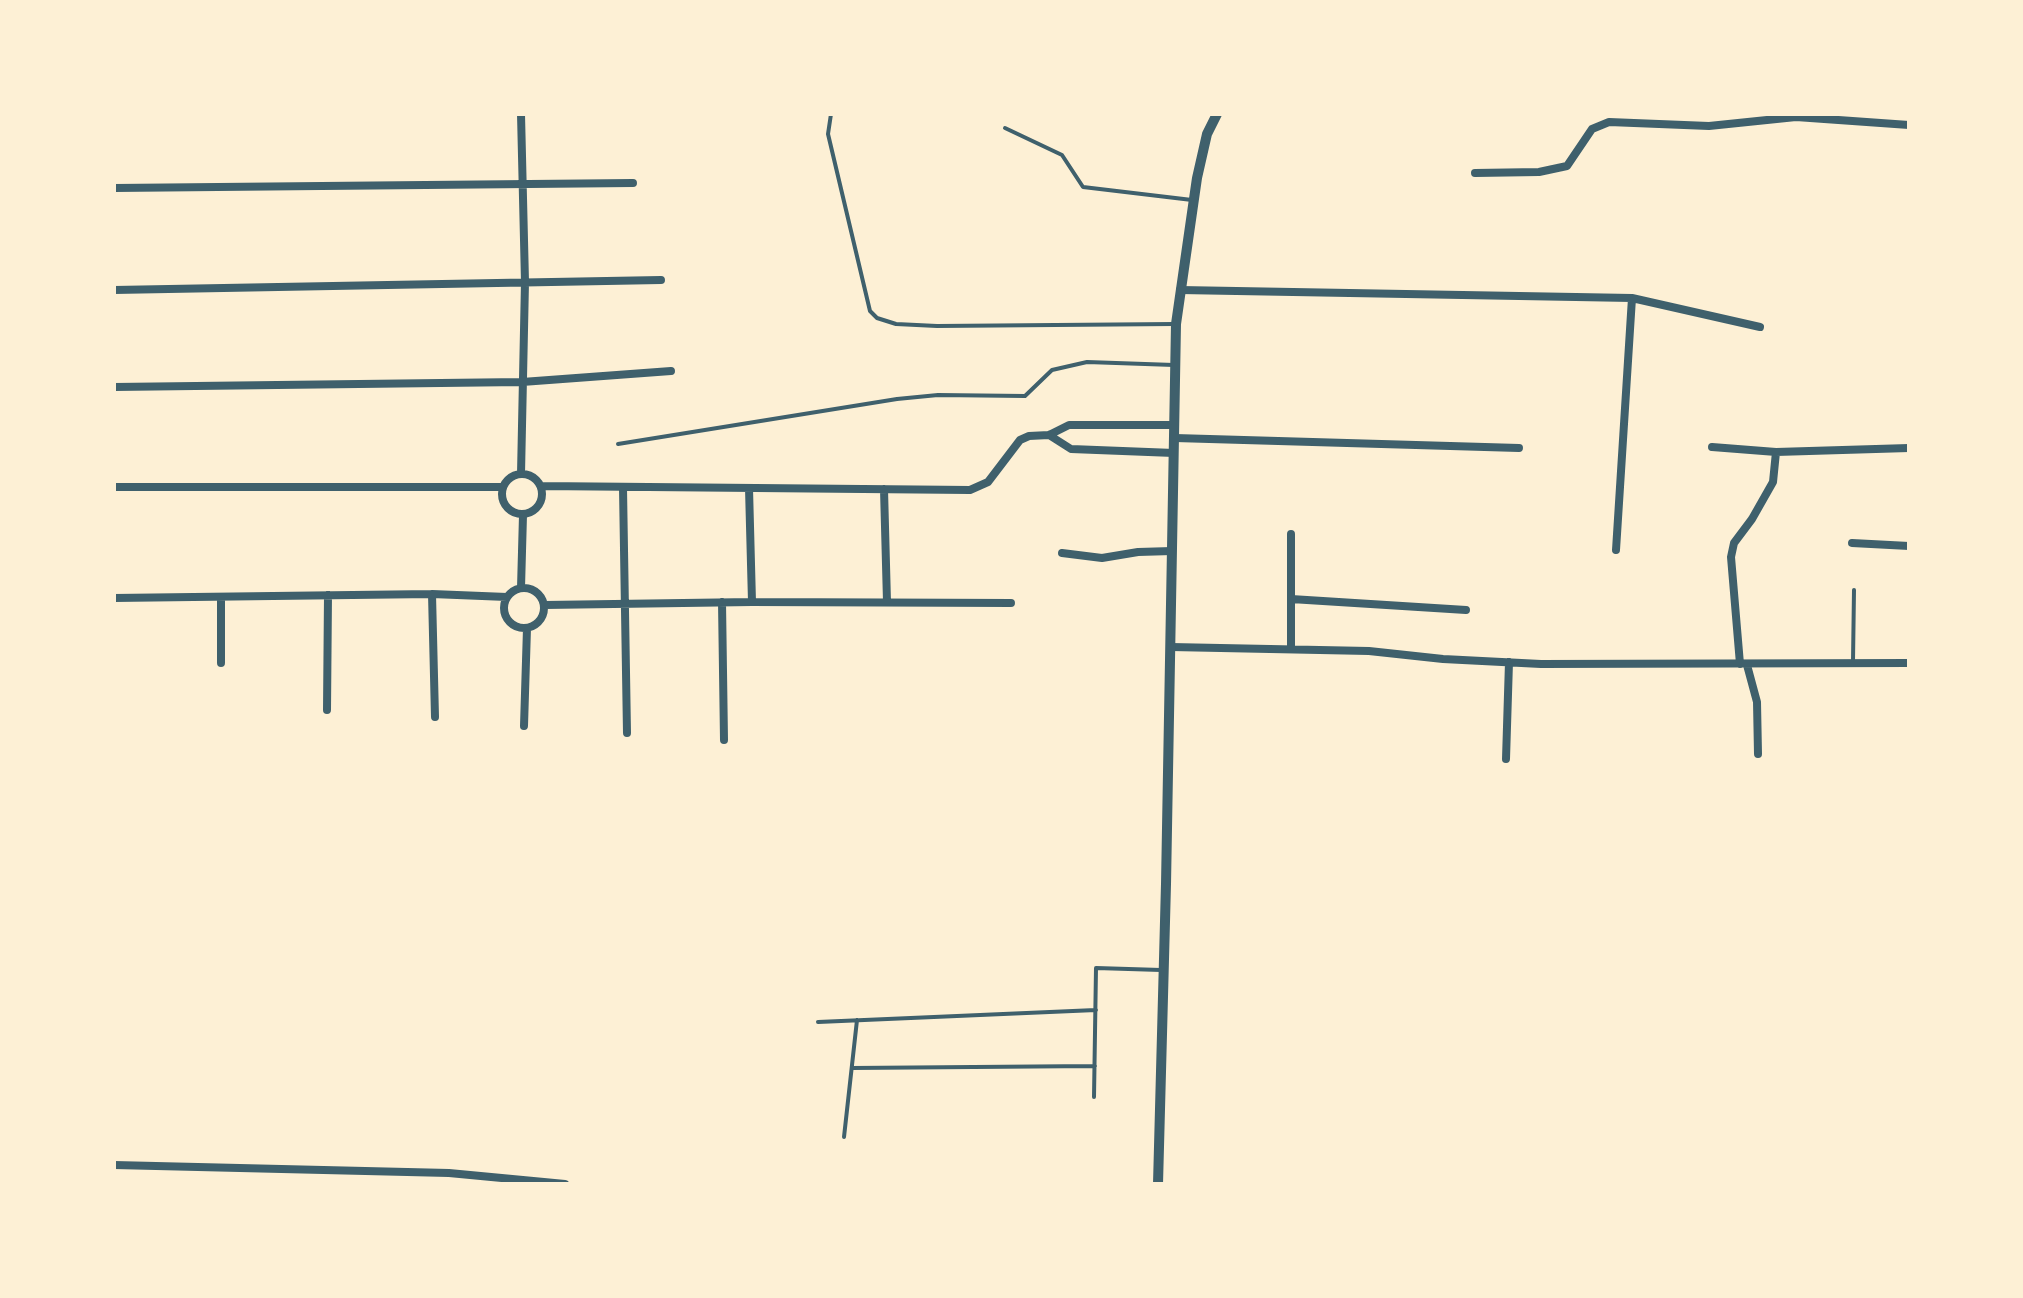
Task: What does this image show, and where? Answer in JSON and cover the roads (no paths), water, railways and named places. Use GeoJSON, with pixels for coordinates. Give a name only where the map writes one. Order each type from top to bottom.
{"type":"FeatureCollection","features":[{"type":"Feature","properties":{"kind":"street"},"geometry":{"type":"LineString","coordinates":[[521,114],[525,282],[521,474]]}},
{"type":"Feature","properties":{"kind":"street"},"geometry":{"type":"LineString","coordinates":[[1158,1184],[1176,324],[1192,200],[1207,134],[1217,114]]}},
{"type":"Feature","properties":{"kind":"street"},"geometry":{"type":"LineString","coordinates":[[1475,173],[1539,172],[1567,166],[1592,129],[1609,122],[1709,126],[1796,117],[1909,125]]}},
{"type":"Feature","properties":{"kind":"street"},"geometry":{"type":"LineString","coordinates":[[114,188],[633,183]]}},
{"type":"Feature","properties":{"kind":"street"},"geometry":{"type":"LineString","coordinates":[[114,290],[661,280]]}},
{"type":"Feature","properties":{"kind":"street"},"geometry":{"type":"LineString","coordinates":[[1180,290],[1632,298],[1760,327]]}},
{"type":"Feature","properties":{"kind":"street"},"geometry":{"type":"LineString","coordinates":[[1616,550],[1632,298]]}},
{"type":"Feature","properties":{"kind":"street"},"geometry":{"type":"LineString","coordinates":[[114,387],[522,382],[671,371]]}},
{"type":"Feature","properties":{"kind":"street"},"geometry":{"type":"LineString","coordinates":[[541,486],[957,491],[980,487],[988,482],[1020,440],[1029,436],[1049,435],[1069,425],[1175,425]]}},
{"type":"Feature","properties":{"kind":"street"},"geometry":{"type":"LineString","coordinates":[[1049,435],[1071,449],[1174,453]]}},
{"type":"Feature","properties":{"kind":"street"},"geometry":{"type":"LineString","coordinates":[[1175,438],[1519,448]]}},
{"type":"Feature","properties":{"kind":"street"},"geometry":{"type":"LineString","coordinates":[[1712,447],[1776,452],[1909,448]]}},
{"type":"Feature","properties":{"kind":"street"},"geometry":{"type":"LineString","coordinates":[[1758,754],[1757,702],[1743,664],[1731,557],[1734,543],[1773,482],[1776,452]]}},
{"type":"Feature","properties":{"kind":"street"},"geometry":{"type":"LineString","coordinates":[[521,474],[537,479],[541,486],[542,502],[523,515],[515,513],[503,503],[503,487],[514,475],[521,474]]}},
{"type":"Feature","properties":{"kind":"street"},"geometry":{"type":"LineString","coordinates":[[114,487],[503,487]]}},
{"type":"Feature","properties":{"kind":"street"},"geometry":{"type":"LineString","coordinates":[[623,488],[627,733]]}},
{"type":"Feature","properties":{"kind":"street"},"geometry":{"type":"LineString","coordinates":[[749,488],[752,602]]}},
{"type":"Feature","properties":{"kind":"street"},"geometry":{"type":"LineString","coordinates":[[884,489],[887,602]]}},
{"type":"Feature","properties":{"kind":"street"},"geometry":{"type":"LineString","coordinates":[[521,588],[523,515]]}},
{"type":"Feature","properties":{"kind":"street"},"geometry":{"type":"LineString","coordinates":[[1291,534],[1291,649]]}},
{"type":"Feature","properties":{"kind":"street"},"geometry":{"type":"LineString","coordinates":[[1852,543],[1909,546]]}},
{"type":"Feature","properties":{"kind":"street"},"geometry":{"type":"LineString","coordinates":[[1062,553],[1102,558],[1172,551]]}},
{"type":"Feature","properties":{"kind":"street"},"geometry":{"type":"LineString","coordinates":[[114,598],[432,594],[507,597],[521,588],[528,588],[539,594],[545,605],[543,617],[533,627],[515,626],[506,617],[504,605],[507,597]]}},
{"type":"Feature","properties":{"kind":"street"},"geometry":{"type":"LineString","coordinates":[[432,594],[435,717]]}},
{"type":"Feature","properties":{"kind":"street"},"geometry":{"type":"LineString","coordinates":[[327,710],[328,595]]}},
{"type":"Feature","properties":{"kind":"street"},"geometry":{"type":"LineString","coordinates":[[221,597],[221,663]]}},
{"type":"Feature","properties":{"kind":"street"},"geometry":{"type":"LineString","coordinates":[[1291,599],[1466,610]]}},
{"type":"Feature","properties":{"kind":"street"},"geometry":{"type":"LineString","coordinates":[[722,602],[724,740]]}},
{"type":"Feature","properties":{"kind":"street"},"geometry":{"type":"LineString","coordinates":[[545,605],[1011,603]]}},
{"type":"Feature","properties":{"kind":"street"},"geometry":{"type":"LineString","coordinates":[[524,726],[527,628]]}},
{"type":"Feature","properties":{"kind":"street"},"geometry":{"type":"LineString","coordinates":[[1171,647],[1369,651],[1509,662],[1909,663]]}},
{"type":"Feature","properties":{"kind":"street"},"geometry":{"type":"LineString","coordinates":[[1506,759],[1509,662]]}},
{"type":"Feature","properties":{"kind":"street"},"geometry":{"type":"LineString","coordinates":[[114,1165],[449,1173],[565,1184]]}},
{"type":"Feature","properties":{"kind":"street"},"geometry":{"type":"LineString","coordinates":[[448,1184],[449,1173]]}},
{"type":"Feature","properties":{"kind":"lane"},"geometry":{"type":"LineString","coordinates":[[831,114],[828,134],[870,311],[877,318],[896,324],[937,326],[1176,324]]}},
{"type":"Feature","properties":{"kind":"lane"},"geometry":{"type":"LineString","coordinates":[[1005,128],[1062,155],[1083,187],[1192,200]]}},
{"type":"Feature","properties":{"kind":"lane"},"geometry":{"type":"LineString","coordinates":[[618,444],[897,399],[938,395],[1025,396],[1052,370],[1087,362],[1176,365]]}},
{"type":"Feature","properties":{"kind":"lane"},"geometry":{"type":"LineString","coordinates":[[1853,663],[1854,590]]}},
{"type":"Feature","properties":{"kind":"lane"},"geometry":{"type":"LineString","coordinates":[[1094,1097],[1096,968],[1164,970]]}},
{"type":"Feature","properties":{"kind":"lane"},"geometry":{"type":"LineString","coordinates":[[818,1022],[1096,1010]]}},
{"type":"Feature","properties":{"kind":"lane"},"geometry":{"type":"LineString","coordinates":[[844,1137],[857,1020]]}},
{"type":"Feature","properties":{"kind":"lane"},"geometry":{"type":"LineString","coordinates":[[852,1068],[1095,1066]]}}]}
